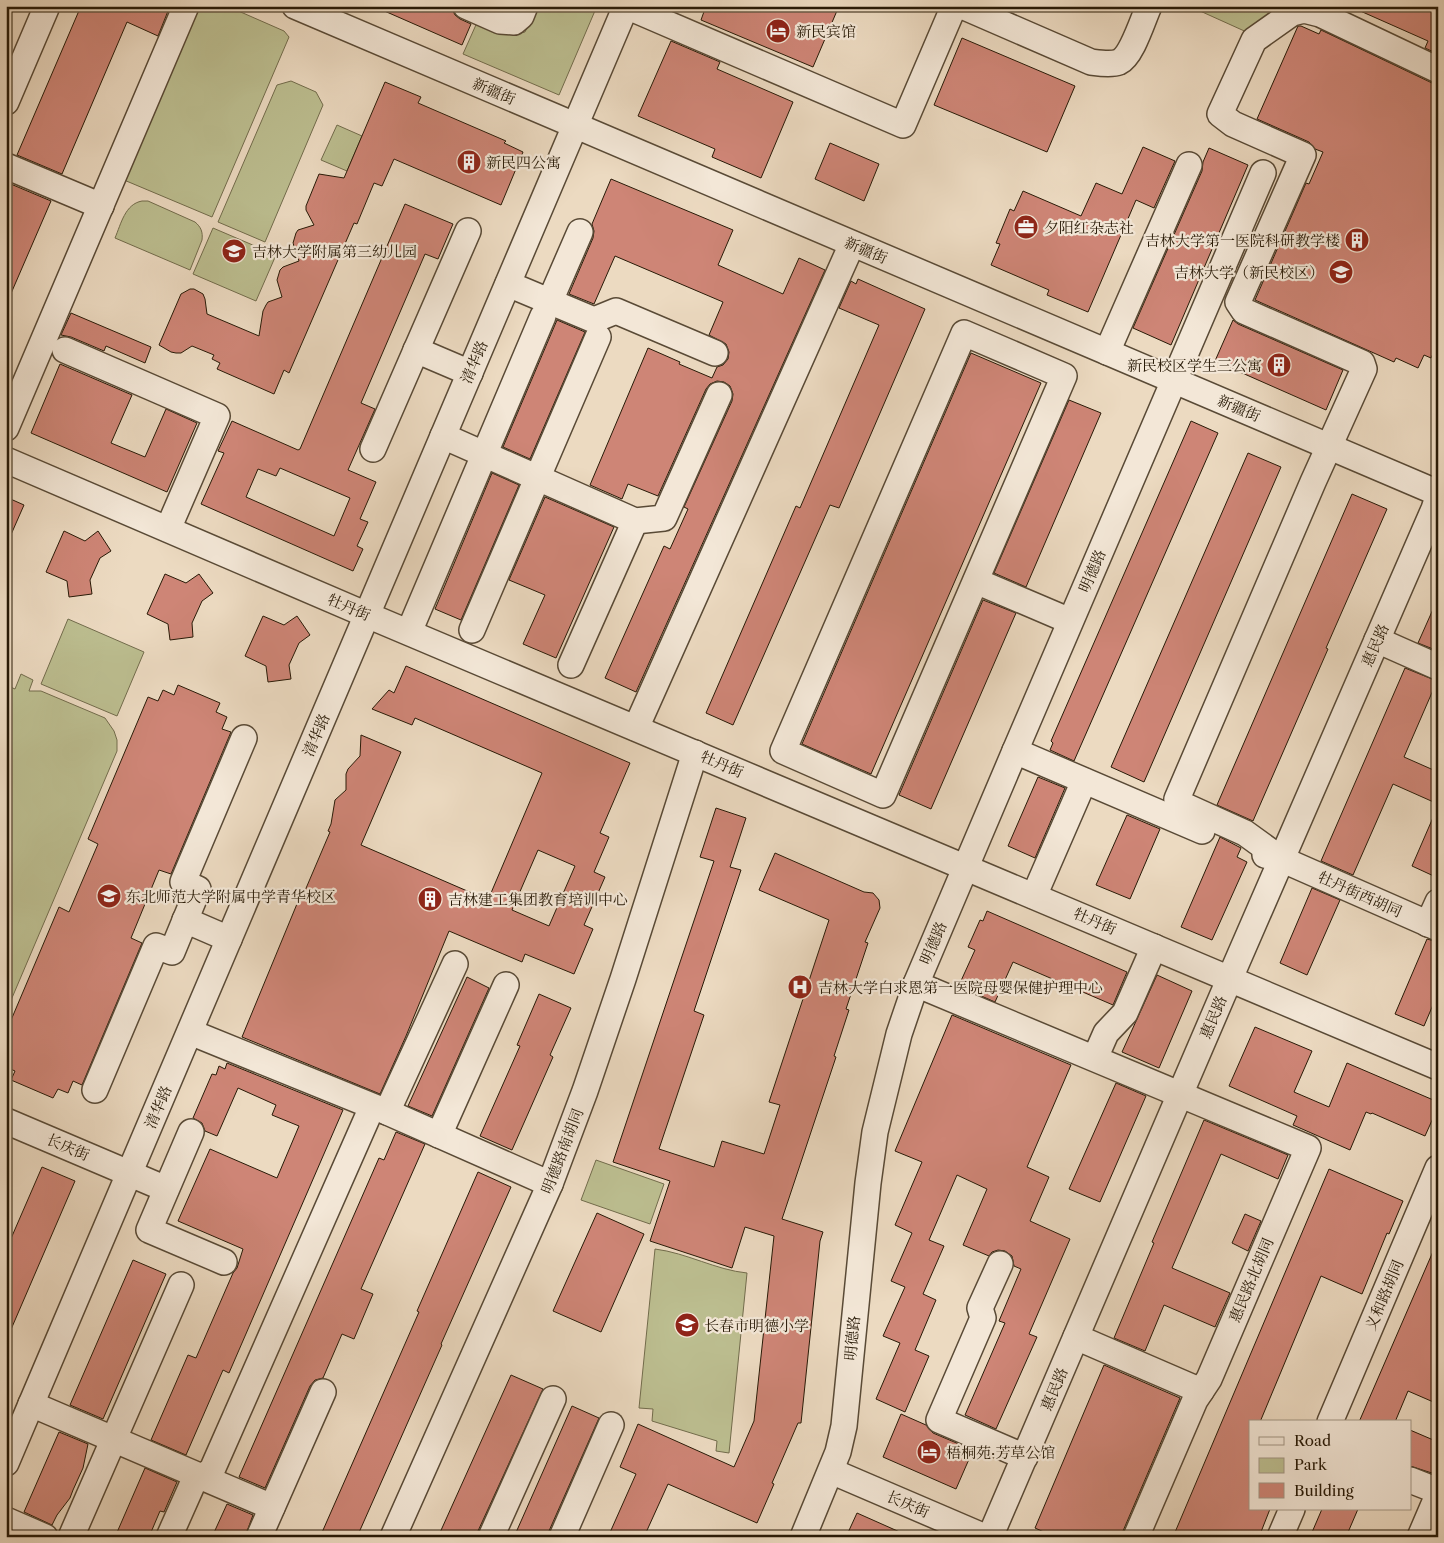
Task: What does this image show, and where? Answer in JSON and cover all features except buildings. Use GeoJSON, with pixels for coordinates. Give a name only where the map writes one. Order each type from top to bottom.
{"type":"FeatureCollection","features":[{"type":"Feature","properties":{"kind":"street"},"geometry":{"type":"LineString","coordinates":[[6,102],[47,6]]}},
{"type":"Feature","properties":{"kind":"street"},"geometry":{"type":"LineString","coordinates":[[6,428],[186,6]]}},
{"type":"Feature","properties":{"kind":"street","name":"新疆街"},"geometry":{"type":"LineString","coordinates":[[296,6],[1438,493]]}},
{"type":"Feature","properties":{"kind":"street"},"geometry":{"type":"LineString","coordinates":[[466,6],[500,21],[514,22],[521,16],[525,6]]}},
{"type":"Feature","properties":{"kind":"street"},"geometry":{"type":"LineString","coordinates":[[626,6],[903,125],[954,6]]}},
{"type":"Feature","properties":{"kind":"street","name":"清华路"},"geometry":{"type":"LineString","coordinates":[[6,1463],[14,1424],[32,1404],[626,6]]}},
{"type":"Feature","properties":{"kind":"street"},"geometry":{"type":"LineString","coordinates":[[962,6],[1091,62],[1106,64],[1119,62],[1127,55],[1149,6]]}},
{"type":"Feature","properties":{"kind":"street"},"geometry":{"type":"LineString","coordinates":[[1282,860],[1245,833],[1184,805],[1177,799],[1313,482],[1364,369],[1362,363],[1244,311],[1238,302],[1303,155],[1233,124],[1220,114],[1254,40],[1292,12],[1304,10],[1320,14],[1438,70]]}},
{"type":"Feature","properties":{"kind":"street"},"geometry":{"type":"LineString","coordinates":[[1107,352],[1189,165]]}},
{"type":"Feature","properties":{"kind":"street"},"geometry":{"type":"LineString","coordinates":[[6,166],[101,206]]}},
{"type":"Feature","properties":{"kind":"street","name":"明德路"},"geometry":{"type":"LineString","coordinates":[[803,1537],[831,1471],[844,1426],[862,1235],[875,1132],[899,1034],[916,984],[1014,751],[1263,173]]}},
{"type":"Feature","properties":{"kind":"street"},"geometry":{"type":"LineString","coordinates":[[373,450],[468,231]]}},
{"type":"Feature","properties":{"kind":"street"},"geometry":{"type":"LineString","coordinates":[[408,632],[580,232]]}},
{"type":"Feature","properties":{"kind":"street"},"geometry":{"type":"LineString","coordinates":[[636,728],[852,244]]}},
{"type":"Feature","properties":{"kind":"street"},"geometry":{"type":"LineString","coordinates":[[508,284],[546,309],[594,320],[616,311],[716,353]]}},
{"type":"Feature","properties":{"kind":"street"},"geometry":{"type":"LineString","coordinates":[[964,333],[1064,376],[976,581],[883,795],[783,752],[964,333]]}},
{"type":"Feature","properties":{"kind":"street"},"geometry":{"type":"LineString","coordinates":[[472,630],[598,337]]}},
{"type":"Feature","properties":{"kind":"street"},"geometry":{"type":"LineString","coordinates":[[65,350],[217,416],[168,529]]}},
{"type":"Feature","properties":{"kind":"street"},"geometry":{"type":"LineString","coordinates":[[416,350],[470,373]]}},
{"type":"Feature","properties":{"kind":"street"},"geometry":{"type":"LineString","coordinates":[[443,436],[635,521],[664,518],[719,395]]}},
{"type":"Feature","properties":{"kind":"street","name":"牡丹街"},"geometry":{"type":"LineString","coordinates":[[6,460],[367,615],[1438,1067]]}},
{"type":"Feature","properties":{"kind":"street","name":"惠民路"},"geometry":{"type":"LineString","coordinates":[[990,1537],[1438,497]]}},
{"type":"Feature","properties":{"kind":"street"},"geometry":{"type":"LineString","coordinates":[[571,666],[635,521]]}},
{"type":"Feature","properties":{"kind":"street"},"geometry":{"type":"LineString","coordinates":[[976,581],[1070,621]]}},
{"type":"Feature","properties":{"kind":"street"},"geometry":{"type":"LineString","coordinates":[[1377,640],[1438,667]]}},
{"type":"Feature","properties":{"kind":"street"},"geometry":{"type":"LineString","coordinates":[[95,1090],[156,946],[172,952],[198,889],[183,882],[244,738]]}},
{"type":"Feature","properties":{"kind":"street"},"geometry":{"type":"LineString","coordinates":[[1014,751],[1238,846],[1282,860]]}},
{"type":"Feature","properties":{"kind":"street","name":"明德路南胡同"},"geometry":{"type":"LineString","coordinates":[[394,1537],[550,1184],[624,980],[695,753]]}},
{"type":"Feature","properties":{"kind":"street"},"geometry":{"type":"LineString","coordinates":[[1034,896],[1084,781]]}},
{"type":"Feature","properties":{"kind":"street","name":"牡丹街西胡同"},"geometry":{"type":"LineString","coordinates":[[1282,860],[1435,918]]}},
{"type":"Feature","properties":{"kind":"street"},"geometry":{"type":"LineString","coordinates":[[185,920],[229,939]]}},
{"type":"Feature","properties":{"kind":"street"},"geometry":{"type":"LineString","coordinates":[[1095,1058],[1106,1033],[1125,1013],[1154,946]]}},
{"type":"Feature","properties":{"kind":"street"},"geometry":{"type":"LineString","coordinates":[[169,1537],[193,1483],[212,1470],[380,1109],[455,964]]}},
{"type":"Feature","properties":{"kind":"street"},"geometry":{"type":"LineString","coordinates":[[916,984],[1180,1094]]}},
{"type":"Feature","properties":{"kind":"street"},"geometry":{"type":"LineString","coordinates":[[439,1135],[506,985]]}},
{"type":"Feature","properties":{"kind":"street"},"geometry":{"type":"LineString","coordinates":[[190,1032],[380,1109],[550,1184]]}},
{"type":"Feature","properties":{"kind":"street","name":"惠民路北胡同"},"geometry":{"type":"LineString","coordinates":[[1136,1537],[1194,1400],[1209,1379],[1308,1148],[1180,1094]]}},
{"type":"Feature","properties":{"kind":"street","name":"长庆街"},"geometry":{"type":"LineString","coordinates":[[6,1120],[166,1189]]}},
{"type":"Feature","properties":{"kind":"street"},"geometry":{"type":"LineString","coordinates":[[191,1132],[148,1230],[224,1262]]}},
{"type":"Feature","properties":{"kind":"street","name":"义和路胡同"},"geometry":{"type":"LineString","coordinates":[[1331,1420],[1438,1168]]}},
{"type":"Feature","properties":{"kind":"street"},"geometry":{"type":"LineString","coordinates":[[1000,1264],[980,1308],[983,1318],[939,1420],[1024,1457]]}},
{"type":"Feature","properties":{"kind":"street"},"geometry":{"type":"LineString","coordinates":[[71,1537],[181,1285]]}},
{"type":"Feature","properties":{"kind":"street"},"geometry":{"type":"LineString","coordinates":[[1076,1337],[1201,1391]]}},
{"type":"Feature","properties":{"kind":"street"},"geometry":{"type":"LineString","coordinates":[[259,1537],[323,1392]]}},
{"type":"Feature","properties":{"kind":"street"},"geometry":{"type":"LineString","coordinates":[[491,1537],[553,1400]]}},
{"type":"Feature","properties":{"kind":"street"},"geometry":{"type":"LineString","coordinates":[[32,1404],[272,1507]]}},
{"type":"Feature","properties":{"kind":"street"},"geometry":{"type":"LineString","coordinates":[[562,1537],[611,1425]]}},
{"type":"Feature","properties":{"kind":"street","name":"长庆街"},"geometry":{"type":"LineString","coordinates":[[831,1471],[985,1537]]}},
{"type":"Feature","properties":{"kind":"street"},"geometry":{"type":"LineString","coordinates":[[1412,1481],[1438,1493],[1420,1537]]}},
{"type":"Feature","properties":{"kind":"street"},"geometry":{"type":"LineString","coordinates":[[1280,1537],[1292,1510]]}},
{"type":"Feature","properties":{"kind":"street"},"geometry":{"type":"LineString","coordinates":[[6,1520],[45,1537]]}},
{"type":"Feature","properties":{"kind":"green space"},"geometry":{"type":"Polygon","coordinates":[[[199,6],[227,6],[284,31],[289,37],[212,217],[124,180],[199,6]]]}},
{"type":"Feature","properties":{"kind":"green space"},"geometry":{"type":"Polygon","coordinates":[[[537,6],[563,6],[570,9],[575,6],[597,6],[559,95],[463,54],[479,18],[508,31],[525,32],[537,6]]]}},
{"type":"Feature","properties":{"kind":"green space"},"geometry":{"type":"Polygon","coordinates":[[[1189,6],[1288,6],[1251,34],[1189,6]]]}},
{"type":"Feature","properties":{"kind":"green space"},"geometry":{"type":"Polygon","coordinates":[[[291,81],[316,92],[323,105],[265,242],[218,222],[277,85],[291,81]]]}},
{"type":"Feature","properties":{"kind":"green space"},"geometry":{"type":"Polygon","coordinates":[[[337,125],[362,136],[347,171],[321,160],[337,125]]]}},
{"type":"Feature","properties":{"kind":"green space"},"geometry":{"type":"Polygon","coordinates":[[[142,201],[148,201],[195,222],[199,226],[202,232],[202,240],[190,270],[115,238],[128,210],[131,206],[142,201]]]}},
{"type":"Feature","properties":{"kind":"green space"},"geometry":{"type":"Polygon","coordinates":[[[213,228],[276,255],[256,301],[193,274],[213,228]]]}},
{"type":"Feature","properties":{"kind":"green space"},"geometry":{"type":"Polygon","coordinates":[[[68,619],[144,652],[117,716],[41,684],[68,619]]]}},
{"type":"Feature","properties":{"kind":"green space"},"geometry":{"type":"Polygon","coordinates":[[[21,674],[33,680],[29,691],[41,691],[105,718],[114,731],[117,740],[117,751],[6,1012],[6,685],[15,689],[21,674]]]}},
{"type":"Feature","properties":{"kind":"green space"},"geometry":{"type":"Polygon","coordinates":[[[596,1160],[664,1184],[650,1224],[581,1200],[596,1160]]]}},
{"type":"Feature","properties":{"kind":"green space"},"geometry":{"type":"Polygon","coordinates":[[[655,1249],[679,1254],[724,1269],[747,1273],[729,1453],[716,1451],[717,1441],[652,1421],[653,1409],[639,1408],[655,1249]]]}},
{"type":"Feature","properties":{"kind":"place","name":"新民宾馆"},"geometry":{"type":"Point","coordinates":[778,31]}},
{"type":"Feature","properties":{"kind":"place","name":"新民四公寓"},"geometry":{"type":"Point","coordinates":[469,162]}},
{"type":"Feature","properties":{"kind":"place","name":"夕阳红杂志社"},"geometry":{"type":"Point","coordinates":[1026,227]}},
{"type":"Feature","properties":{"kind":"place","name":"吉林大学第一医院科研教学楼"},"geometry":{"type":"Point","coordinates":[1357,240]}},
{"type":"Feature","properties":{"kind":"place","name":"吉林大学附属第三幼儿园"},"geometry":{"type":"Point","coordinates":[234,251]}},
{"type":"Feature","properties":{"kind":"place","name":"吉林大学（新民校区）"},"geometry":{"type":"Point","coordinates":[1341,272]}},
{"type":"Feature","properties":{"kind":"place","name":"新民校区学生三公寓"},"geometry":{"type":"Point","coordinates":[1279,365]}},
{"type":"Feature","properties":{"kind":"place","name":"东北师范大学附属中学青华校区"},"geometry":{"type":"Point","coordinates":[109,896]}},
{"type":"Feature","properties":{"kind":"place","name":"吉林建工集团教育培训中心"},"geometry":{"type":"Point","coordinates":[430,899]}},
{"type":"Feature","properties":{"kind":"place","name":"吉林大学白求恩第一医院母婴保健护理中心"},"geometry":{"type":"Point","coordinates":[800,987]}},
{"type":"Feature","properties":{"kind":"place","name":"长春市明德小学"},"geometry":{"type":"Point","coordinates":[687,1325]}},
{"type":"Feature","properties":{"kind":"place","name":"梧桐苑·芳草公馆"},"geometry":{"type":"Point","coordinates":[929,1452]}}]}
